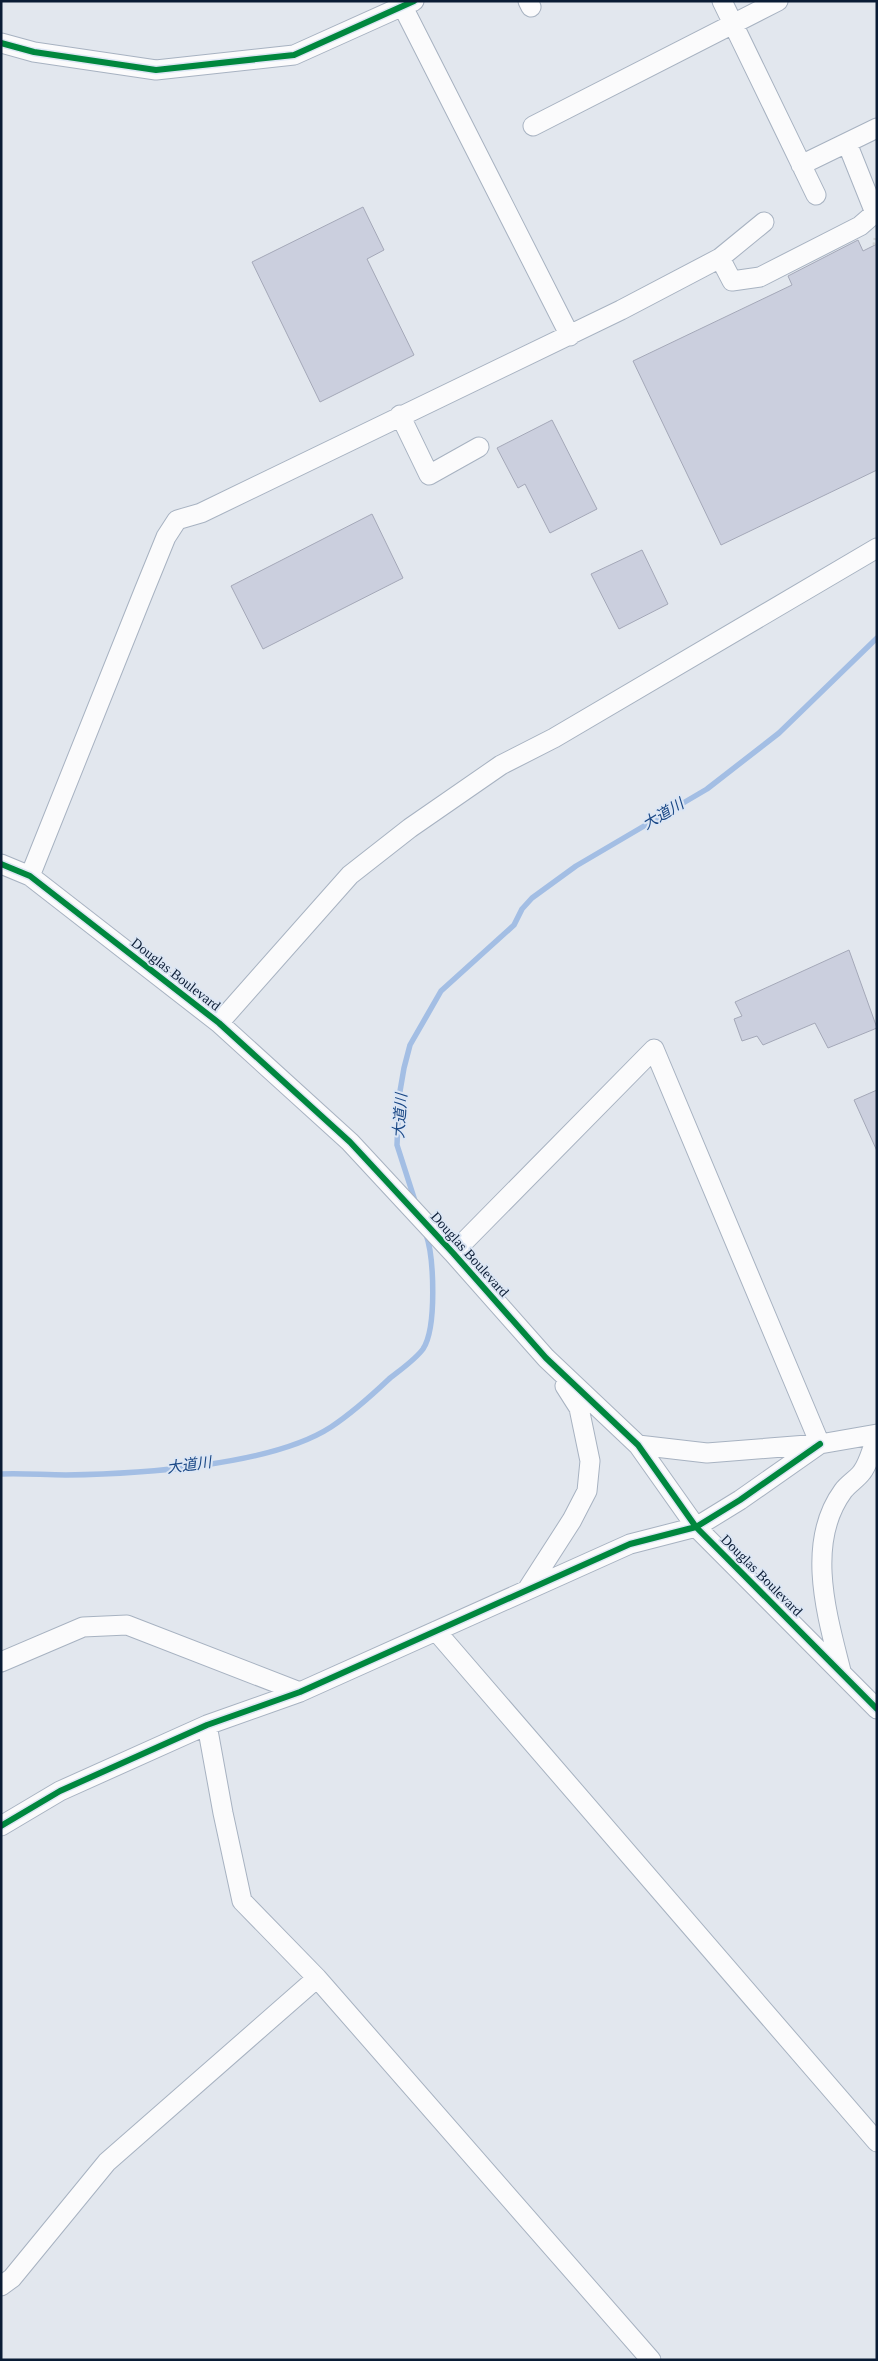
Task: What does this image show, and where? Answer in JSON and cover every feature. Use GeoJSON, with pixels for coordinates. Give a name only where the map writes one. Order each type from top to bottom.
{"type":"FeatureCollection","features":[{"type":"Feature","properties":{"kind":"street"},"geometry":{"type":"LineString","coordinates":[[722,1],[731,24],[816,195]]}},
{"type":"Feature","properties":{"kind":"street"},"geometry":{"type":"LineString","coordinates":[[533,126],[778,1]]}},
{"type":"Feature","properties":{"kind":"street"},"geometry":{"type":"LineString","coordinates":[[1,43],[34,52],[156,70],[294,55],[408,4],[570,336]]}},
{"type":"Feature","properties":{"kind":"street"},"geometry":{"type":"LineString","coordinates":[[801,165],[877,128]]}},
{"type":"Feature","properties":{"kind":"street"},"geometry":{"type":"LineString","coordinates":[[720,258],[732,281],[760,277],[860,226],[875,214],[847,143]]}},
{"type":"Feature","properties":{"kind":"street"},"geometry":{"type":"LineString","coordinates":[[30,876],[163,546],[177,520],[201,514],[400,416],[570,336],[720,258],[764,222]]}},
{"type":"Feature","properties":{"kind":"street"},"geometry":{"type":"LineString","coordinates":[[400,416],[429,475],[478,447]]}},
{"type":"Feature","properties":{"kind":"street"},"geometry":{"type":"LineString","coordinates":[[219,1023],[350,875],[410,828],[502,765],[554,738],[877,548]]}},
{"type":"Feature","properties":{"kind":"street","name":"Douglas Boulevard"},"geometry":{"type":"LineString","coordinates":[[1,864],[30,876],[219,1023],[350,1142],[453,1253],[546,1358],[638,1445],[696,1527],[877,1709]]}},
{"type":"Feature","properties":{"kind":"street"},"geometry":{"type":"LineString","coordinates":[[453,1253],[654,1049],[820,1444]]}},
{"type":"Feature","properties":{"kind":"street"},"geometry":{"type":"LineString","coordinates":[[527,1590],[572,1520],[587,1491],[590,1462],[579,1408],[546,1358]]}},
{"type":"Feature","properties":{"kind":"street"},"geometry":{"type":"LineString","coordinates":[[638,1445],[707,1453],[820,1444],[877,1436]]}},
{"type":"Feature","properties":{"kind":"street"},"geometry":{"type":"LineString","coordinates":[[841,1672],[823,1590],[824,1536],[843,1491],[862,1472],[877,1436]]}},
{"type":"Feature","properties":{"kind":"street"},"geometry":{"type":"LineString","coordinates":[[1,1826],[60,1791],[208,1725],[300,1692],[630,1544],[696,1527],[740,1500],[820,1444]]}},
{"type":"Feature","properties":{"kind":"street"},"geometry":{"type":"LineString","coordinates":[[1,1662],[83,1627],[127,1625],[300,1692]]}},
{"type":"Feature","properties":{"kind":"street"},"geometry":{"type":"LineString","coordinates":[[436,1630],[877,2142]]}},
{"type":"Feature","properties":{"kind":"street"},"geometry":{"type":"LineString","coordinates":[[208,1725],[223,1813],[242,1901],[317,1978],[651,2360]]}},
{"type":"Feature","properties":{"kind":"street"},"geometry":{"type":"LineString","coordinates":[[1,2286],[12,2278],[107,2162],[317,1978]]}},
{"type":"Feature","properties":{"kind":"building"},"geometry":{"type":"Polygon","coordinates":[[[363,207],[384,250],[367,259],[414,355],[320,402],[252,262],[363,207]]]}},
{"type":"Feature","properties":{"kind":"building"},"geometry":{"type":"Polygon","coordinates":[[[858,240],[863,251],[877,244],[877,470],[721,545],[633,361],[792,285],[788,276],[858,240]]]}},
{"type":"Feature","properties":{"kind":"building"},"geometry":{"type":"Polygon","coordinates":[[[552,420],[597,509],[550,533],[525,484],[518,488],[497,448],[552,420]]]}},
{"type":"Feature","properties":{"kind":"building"},"geometry":{"type":"Polygon","coordinates":[[[372,514],[403,578],[263,649],[231,586],[372,514]]]}},
{"type":"Feature","properties":{"kind":"building"},"geometry":{"type":"Polygon","coordinates":[[[642,550],[668,604],[619,629],[591,574],[642,550]]]}},
{"type":"Feature","properties":{"kind":"building"},"geometry":{"type":"Polygon","coordinates":[[[849,950],[877,1028],[828,1048],[815,1023],[763,1045],[757,1036],[742,1041],[734,1019],[742,1016],[735,1002],[849,950]]]}},
{"type":"Feature","properties":{"kind":"building"},"geometry":{"type":"Polygon","coordinates":[[[877,1090],[877,1151],[854,1100],[877,1090]]]}},
{"type":"Feature","properties":{"kind":"waterway","name":"大道川"},"geometry":{"type":"LineString","coordinates":[[416,1204],[397,1145],[399,1097],[410,1045],[441,991],[514,925],[522,909],[532,898],[576,866],[707,789],[779,733],[877,638]]}},
{"type":"Feature","properties":{"kind":"waterway","name":"大道川"},"geometry":{"type":"LineString","coordinates":[[1,1474],[66,1475],[129,1473],[203,1465],[274,1451],[305,1440],[331,1427],[412,1361],[423,1349],[430,1325],[433,1292],[431,1259],[426,1234]]}},
{"type":"Feature","properties":{"kind":"cycle path"},"geometry":{"type":"LineString","coordinates":[[1,43],[34,52],[156,70],[294,55],[414,1]]}},
{"type":"Feature","properties":{"kind":"cycle path"},"geometry":{"type":"LineString","coordinates":[[1,864],[30,876],[219,1023],[350,1142],[453,1253],[546,1358],[638,1445],[696,1527],[877,1709]]}},
{"type":"Feature","properties":{"kind":"cycle path"},"geometry":{"type":"LineString","coordinates":[[1,1826],[60,1791],[207,1725],[300,1692],[630,1544],[696,1527],[740,1500],[820,1444]]}}]}
